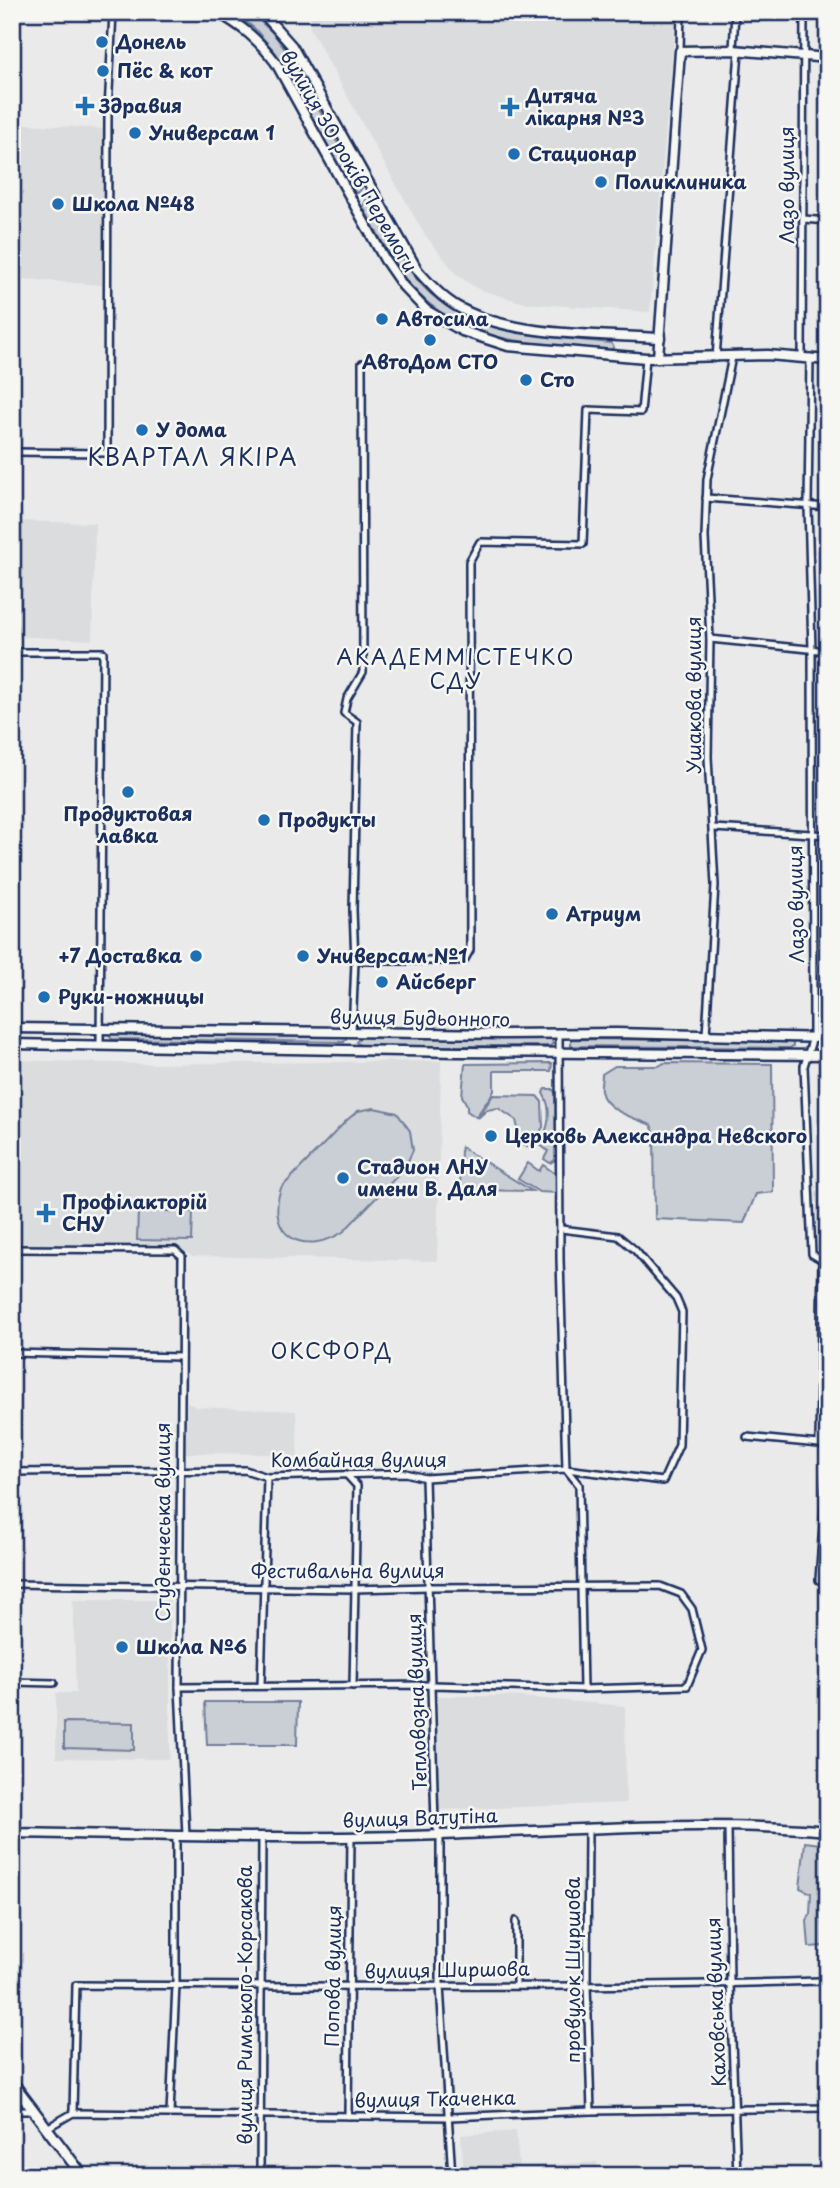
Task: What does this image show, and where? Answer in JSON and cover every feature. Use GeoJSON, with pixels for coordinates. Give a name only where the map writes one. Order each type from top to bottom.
{"type":"FeatureCollection","features":[{"type":"Feature","properties":{"kind":"main road"},"geometry":{"type":"LineString","coordinates":[[12,2082],[83,2176]]}},
{"type":"Feature","properties":{"kind":"street"},"geometry":{"type":"LineString","coordinates":[[12,452],[107,453],[108,111],[113,12]]}},
{"type":"Feature","properties":{"kind":"street","name":"вулиця 30 років Перемоги"},"geometry":{"type":"LineString","coordinates":[[217,12],[243,27],[262,44],[276,63],[385,260],[403,286],[426,310],[462,331],[508,346],[646,358],[806,357],[828,360]]}},
{"type":"Feature","properties":{"kind":"street","name":"вулиця 30 років Перемоги"},"geometry":{"type":"LineString","coordinates":[[260,12],[292,46],[418,271],[455,306],[496,324],[526,329],[660,338]]}},
{"type":"Feature","properties":{"kind":"street"},"geometry":{"type":"LineString","coordinates":[[658,358],[681,12]]}},
{"type":"Feature","properties":{"kind":"street"},"geometry":{"type":"LineString","coordinates":[[716,358],[736,51],[735,12]]}},
{"type":"Feature","properties":{"kind":"street","name":"Лазо вулиця"},"geometry":{"type":"LineString","coordinates":[[804,12],[804,219],[812,650],[813,1037],[804,1066],[812,1254],[825,1260],[820,1444]]}},
{"type":"Feature","properties":{"kind":"street"},"geometry":{"type":"LineString","coordinates":[[680,51],[803,54],[828,58]]}},
{"type":"Feature","properties":{"kind":"street"},"geometry":{"type":"LineString","coordinates":[[804,219],[828,221]]}},
{"type":"Feature","properties":{"kind":"street","name":"Ушакова вулиця"},"geometry":{"type":"LineString","coordinates":[[706,1035],[715,885],[708,757],[710,639],[705,537],[706,498],[707,479],[732,357]]}},
{"type":"Feature","properties":{"kind":"street"},"geometry":{"type":"LineString","coordinates":[[355,961],[458,961],[465,959],[470,950],[469,562],[480,542],[583,544],[588,410],[641,412],[646,358]]}},
{"type":"Feature","properties":{"kind":"street"},"geometry":{"type":"LineString","coordinates":[[351,1050],[355,961],[353,910],[357,722],[344,713],[347,699],[363,672],[362,363]]}},
{"type":"Feature","properties":{"kind":"street"},"geometry":{"type":"LineString","coordinates":[[706,498],[828,507]]}},
{"type":"Feature","properties":{"kind":"street"},"geometry":{"type":"LineString","coordinates":[[710,639],[828,651]]}},
{"type":"Feature","properties":{"kind":"street"},"geometry":{"type":"LineString","coordinates":[[12,652],[103,652],[100,1045]]}},
{"type":"Feature","properties":{"kind":"street"},"geometry":{"type":"LineString","coordinates":[[713,828],[828,835]]}},
{"type":"Feature","properties":{"kind":"street","name":"вулиця Будьонного"},"geometry":{"type":"LineString","coordinates":[[12,1027],[828,1038]]}},
{"type":"Feature","properties":{"kind":"street"},"geometry":{"type":"LineString","coordinates":[[179,1687],[432,1685],[583,1689],[579,1485],[566,1469],[559,1034]]}},
{"type":"Feature","properties":{"kind":"street","name":"вулиця Будьонного"},"geometry":{"type":"LineString","coordinates":[[12,1044],[828,1055]]}},
{"type":"Feature","properties":{"kind":"street","name":"Комбайная вулиця"},"geometry":{"type":"LineString","coordinates":[[12,1472],[179,1469],[245,1470],[267,1477],[406,1473],[425,1478],[566,1469],[663,1481],[680,1445],[682,1312],[676,1298],[635,1250],[618,1236],[561,1229]]}},
{"type":"Feature","properties":{"kind":"street","name":"Студєнчеська вулиця"},"geometry":{"type":"LineString","coordinates":[[12,1249],[179,1252],[182,1256],[178,1587],[179,1687],[186,1835]]}},
{"type":"Feature","properties":{"kind":"street"},"geometry":{"type":"LineString","coordinates":[[12,1353],[181,1357]]}},
{"type":"Feature","properties":{"kind":"street"},"geometry":{"type":"LineString","coordinates":[[747,1437],[820,1444],[828,1448]]}},
{"type":"Feature","properties":{"kind":"street"},"geometry":{"type":"LineString","coordinates":[[828,1455],[819,1580],[828,1580]]}},
{"type":"Feature","properties":{"kind":"street"},"geometry":{"type":"LineString","coordinates":[[346,1474],[358,1486],[353,1686]]}},
{"type":"Feature","properties":{"kind":"street"},"geometry":{"type":"LineString","coordinates":[[261,1686],[267,1477]]}},
{"type":"Feature","properties":{"kind":"street","name":"Тепловозна вулиця"},"geometry":{"type":"LineString","coordinates":[[425,1478],[435,1824],[440,1835],[440,1986],[452,2176]]}},
{"type":"Feature","properties":{"kind":"street","name":"Фестивальна вулиця"},"geometry":{"type":"LineString","coordinates":[[12,1584],[354,1589],[660,1586],[681,1594],[692,1609],[702,1650],[687,1686],[583,1689]]}},
{"type":"Feature","properties":{"kind":"street"},"geometry":{"type":"LineString","coordinates":[[12,1682],[54,1683]]}},
{"type":"Feature","properties":{"kind":"street","name":"вулиця Ватутіна"},"geometry":{"type":"LineString","coordinates":[[12,1833],[351,1836],[778,1826],[828,1831]]}},
{"type":"Feature","properties":{"kind":"street","name":"Каховська вулиця"},"geometry":{"type":"LineString","coordinates":[[728,1827],[737,2176]]}},
{"type":"Feature","properties":{"kind":"street","name":"провулок Ширшова"},"geometry":{"type":"LineString","coordinates":[[588,1829],[587,1985],[591,2111]]}},
{"type":"Feature","properties":{"kind":"street"},"geometry":{"type":"LineString","coordinates":[[170,2114],[176,1985],[176,1835]]}},
{"type":"Feature","properties":{"kind":"street","name":"вулиця Римського-Корсакова"},"geometry":{"type":"LineString","coordinates":[[260,2176],[262,1835]]}},
{"type":"Feature","properties":{"kind":"street","name":"Попова вулиця"},"geometry":{"type":"LineString","coordinates":[[348,2116],[351,1836]]}},
{"type":"Feature","properties":{"kind":"street"},"geometry":{"type":"LineString","coordinates":[[516,1921],[516,1984]]}},
{"type":"Feature","properties":{"kind":"street","name":"вулиця Ширшова"},"geometry":{"type":"LineString","coordinates":[[73,2113],[76,1984],[348,1988],[819,1981],[828,1987]]}},
{"type":"Feature","properties":{"kind":"street","name":"вулиця Ткаченка"},"geometry":{"type":"LineString","coordinates":[[73,2113],[450,2117],[591,2111],[828,2108]]}},
{"type":"Feature","properties":{"kind":"street"},"geometry":{"type":"LineString","coordinates":[[12,2111],[34,2110]]}},
{"type":"Feature","properties":{"kind":"street"},"geometry":{"type":"LineString","coordinates":[[47,2128],[73,2113]]}},
{"type":"Feature","properties":{"kind":"shaded area"},"geometry":{"type":"Polygon","coordinates":[[[233,12],[250,12],[273,33],[287,52],[361,185],[358,193],[348,182],[276,53],[254,28],[233,12]]]}},
{"type":"Feature","properties":{"kind":"shaded area","name":"Дитяча лікарня №3"},"geometry":{"type":"Polygon","coordinates":[[[311,12],[676,12],[650,312],[524,303],[478,289],[458,276],[425,235],[389,172],[310,28],[311,12]]]}},
{"type":"Feature","properties":{"kind":"shaded area","name":"Школа №48"},"geometry":{"type":"Polygon","coordinates":[[[12,123],[104,129],[102,285],[12,278],[12,123]]]}},
{"type":"Feature","properties":{"kind":"shaded area"},"geometry":{"type":"Polygon","coordinates":[[[366,200],[371,203],[415,277],[434,297],[456,312],[505,330],[611,343],[614,347],[610,350],[524,342],[471,329],[447,317],[424,300],[398,269],[363,207],[366,200]]]}},
{"type":"Feature","properties":{"kind":"shaded area"},"geometry":{"type":"Polygon","coordinates":[[[12,521],[95,523],[92,640],[12,636],[12,521]]]}},
{"type":"Feature","properties":{"kind":"shaded area"},"geometry":{"type":"Polygon","coordinates":[[[112,1033],[345,1036],[346,1039],[344,1042],[112,1039],[112,1033]]]}},
{"type":"Feature","properties":{"kind":"shaded area"},"geometry":{"type":"Polygon","coordinates":[[[361,1037],[551,1039],[553,1042],[551,1046],[361,1046],[356,1042],[361,1037]]]}},
{"type":"Feature","properties":{"kind":"shaded area"},"geometry":{"type":"Polygon","coordinates":[[[571,1039],[787,1041],[793,1043],[793,1046],[571,1046],[571,1039]]]}},
{"type":"Feature","properties":{"kind":"shaded area"},"geometry":{"type":"Polygon","coordinates":[[[12,1060],[145,1064],[441,1061],[437,1261],[192,1256],[182,1249],[12,1244],[12,1060]]]}},
{"type":"Feature","properties":{"kind":"shaded area"},"geometry":{"type":"Polygon","coordinates":[[[552,1063],[551,1071],[494,1071],[494,1091],[476,1117],[467,1111],[462,1096],[465,1064],[552,1063]]]}},
{"type":"Feature","properties":{"kind":"shaded area"},"geometry":{"type":"Polygon","coordinates":[[[664,1063],[772,1064],[773,1192],[756,1194],[744,1223],[655,1219],[654,1132],[651,1125],[608,1104],[601,1087],[602,1074],[615,1066],[659,1066],[664,1063]]]}},
{"type":"Feature","properties":{"kind":"shaded area"},"geometry":{"type":"Polygon","coordinates":[[[545,1089],[552,1089],[556,1093],[557,1159],[550,1163],[544,1159],[548,1151],[539,1144],[548,1119],[548,1106],[543,1093],[545,1089]]]}},
{"type":"Feature","properties":{"kind":"shaded area"},"geometry":{"type":"Polygon","coordinates":[[[493,1095],[537,1096],[542,1102],[543,1127],[530,1148],[519,1142],[516,1120],[498,1108],[487,1110],[478,1118],[493,1095]]]}},
{"type":"Feature","properties":{"kind":"shaded area","name":"Стадион ЛНУ имени В. Даля"},"geometry":{"type":"Polygon","coordinates":[[[374,1108],[397,1113],[410,1131],[413,1150],[405,1168],[343,1232],[314,1242],[302,1242],[291,1237],[283,1230],[278,1219],[277,1205],[281,1188],[347,1120],[358,1111],[374,1108]]]}},
{"type":"Feature","properties":{"kind":"shaded area"},"geometry":{"type":"Polygon","coordinates":[[[461,1147],[532,1191],[460,1190],[461,1147]]]}},
{"type":"Feature","properties":{"kind":"shaded area"},"geometry":{"type":"Polygon","coordinates":[[[528,1163],[539,1171],[543,1165],[557,1175],[557,1193],[539,1192],[518,1179],[528,1163]]]}},
{"type":"Feature","properties":{"kind":"shaded area"},"geometry":{"type":"Polygon","coordinates":[[[138,1210],[193,1212],[192,1241],[137,1240],[138,1210]]]}},
{"type":"Feature","properties":{"kind":"shaded area"},"geometry":{"type":"Polygon","coordinates":[[[187,1402],[196,1407],[296,1411],[298,1459],[281,1454],[186,1453],[187,1402]]]}},
{"type":"Feature","properties":{"kind":"shaded area","name":"Школа №6"},"geometry":{"type":"Polygon","coordinates":[[[73,1600],[170,1600],[170,1759],[56,1758],[56,1693],[76,1693],[73,1600]]]}},
{"type":"Feature","properties":{"kind":"shaded area"},"geometry":{"type":"Polygon","coordinates":[[[436,1696],[509,1696],[625,1706],[626,1803],[439,1810],[436,1696]]]}},
{"type":"Feature","properties":{"kind":"shaded area"},"geometry":{"type":"Polygon","coordinates":[[[205,1702],[298,1702],[297,1745],[207,1745],[205,1702]]]}},
{"type":"Feature","properties":{"kind":"shaded area"},"geometry":{"type":"Polygon","coordinates":[[[64,1722],[134,1723],[134,1750],[64,1748],[64,1722]]]}},
{"type":"Feature","properties":{"kind":"shaded area"},"geometry":{"type":"Polygon","coordinates":[[[805,1842],[828,1845],[828,1957],[824,1946],[809,1947],[807,1921],[811,1893],[800,1888],[805,1842]]]}},
{"type":"Feature","properties":{"kind":"shaded area"},"geometry":{"type":"Polygon","coordinates":[[[516,2131],[519,2167],[597,2162],[597,2176],[464,2176],[461,2135],[516,2131]]]}},
{"type":"Feature","properties":{"kind":"place","name":"Донель"},"geometry":{"type":"Point","coordinates":[102,42]}},
{"type":"Feature","properties":{"kind":"place","name":"Пёс & кот"},"geometry":{"type":"Point","coordinates":[103,71]}},
{"type":"Feature","properties":{"kind":"place","name":"Здравия"},"geometry":{"type":"Point","coordinates":[85,106]}},
{"type":"Feature","properties":{"kind":"place","name":"Дитяча лікарня №3"},"geometry":{"type":"Point","coordinates":[510,107]}},
{"type":"Feature","properties":{"kind":"place","name":"Универсам 1"},"geometry":{"type":"Point","coordinates":[135,133]}},
{"type":"Feature","properties":{"kind":"place","name":"Стационар"},"geometry":{"type":"Point","coordinates":[514,154]}},
{"type":"Feature","properties":{"kind":"place","name":"Поликлиника"},"geometry":{"type":"Point","coordinates":[601,182]}},
{"type":"Feature","properties":{"kind":"place","name":"Школа №48"},"geometry":{"type":"Point","coordinates":[58,204]}},
{"type":"Feature","properties":{"kind":"place","name":"Автосила"},"geometry":{"type":"Point","coordinates":[382,319]}},
{"type":"Feature","properties":{"kind":"place","name":"АвтоДом СТО"},"geometry":{"type":"Point","coordinates":[430,340]}},
{"type":"Feature","properties":{"kind":"place","name":"Сто"},"geometry":{"type":"Point","coordinates":[526,380]}},
{"type":"Feature","properties":{"kind":"place","name":"У дома"},"geometry":{"type":"Point","coordinates":[142,430]}},
{"type":"Feature","properties":{"kind":"place","name":"Продуктовая лавка"},"geometry":{"type":"Point","coordinates":[128,792]}},
{"type":"Feature","properties":{"kind":"place","name":"Продукты"},"geometry":{"type":"Point","coordinates":[264,820]}},
{"type":"Feature","properties":{"kind":"place","name":"Атриум"},"geometry":{"type":"Point","coordinates":[552,914]}},
{"type":"Feature","properties":{"kind":"place","name":"+7 Доставка"},"geometry":{"type":"Point","coordinates":[196,956]}},
{"type":"Feature","properties":{"kind":"place","name":"Универсам №1"},"geometry":{"type":"Point","coordinates":[303,956]}},
{"type":"Feature","properties":{"kind":"place","name":"Айсберг"},"geometry":{"type":"Point","coordinates":[382,982]}},
{"type":"Feature","properties":{"kind":"place","name":"Руки-ножницы"},"geometry":{"type":"Point","coordinates":[44,997]}},
{"type":"Feature","properties":{"kind":"place","name":"Церковь Александра Невского"},"geometry":{"type":"Point","coordinates":[491,1136]}},
{"type":"Feature","properties":{"kind":"place","name":"Стадион ЛНУ имени В. Даля"},"geometry":{"type":"Point","coordinates":[343,1178]}},
{"type":"Feature","properties":{"kind":"place","name":"Профілакторій СНУ"},"geometry":{"type":"Point","coordinates":[46,1213]}},
{"type":"Feature","properties":{"kind":"place","name":"Школа №6"},"geometry":{"type":"Point","coordinates":[122,1647]}},
{"type":"Feature","properties":{"kind":"district","name":"КВАРТАЛ ЯКІРА"},"geometry":{"type":"Point","coordinates":[193,458]}},
{"type":"Feature","properties":{"kind":"district","name":"АКАДЕММІСТЕЧКО СДУ"},"geometry":{"type":"Point","coordinates":[456,670]}},
{"type":"Feature","properties":{"kind":"district","name":"ОКСФОРД"},"geometry":{"type":"Point","coordinates":[332,1352]}}]}
